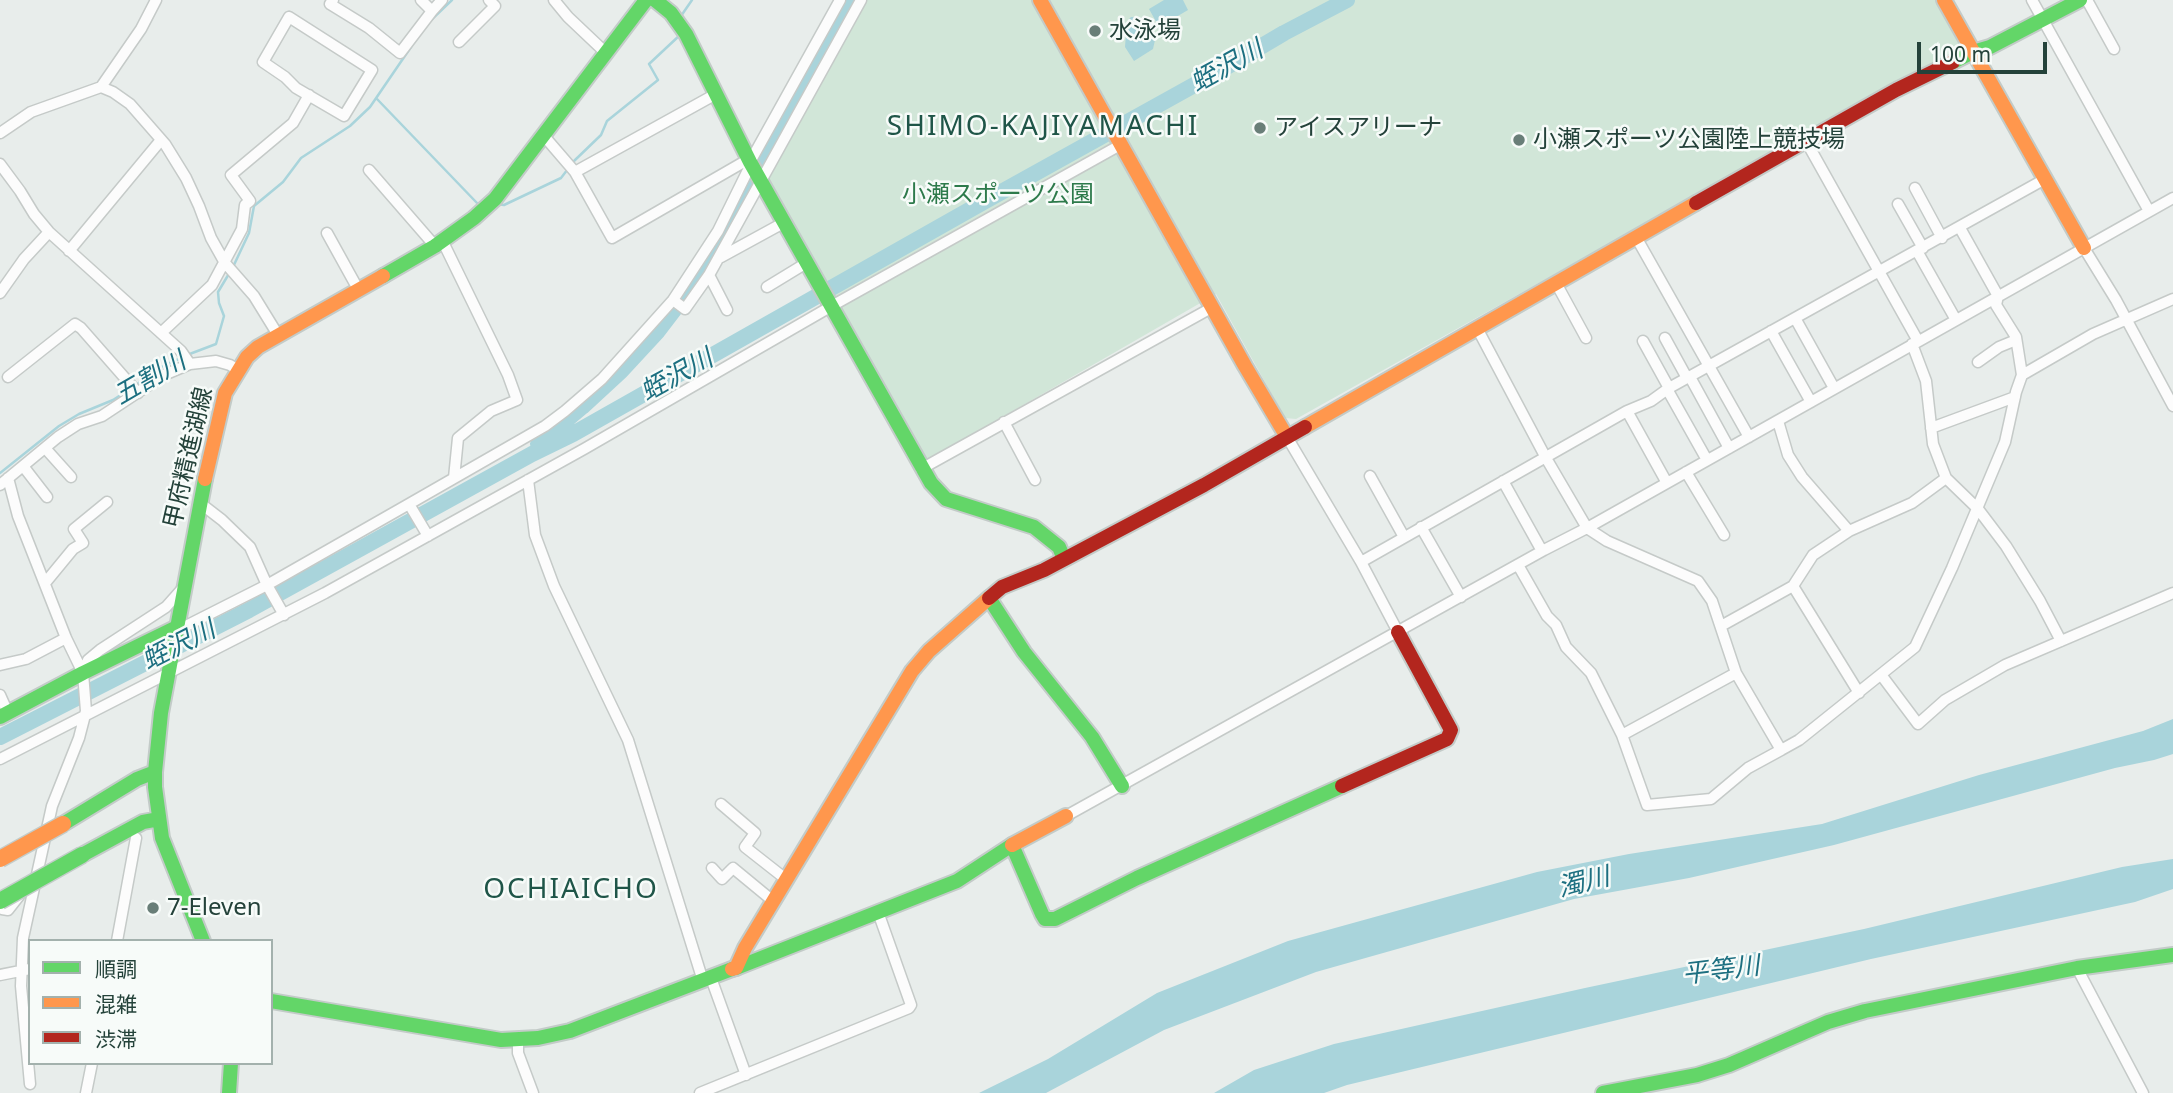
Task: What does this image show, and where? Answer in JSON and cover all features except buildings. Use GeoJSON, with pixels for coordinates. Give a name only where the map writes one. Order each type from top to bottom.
{"type":"FeatureCollection","features":[{"type":"Feature","properties":{"kind":"main road","name":"甲府精進湖線"},"geometry":{"type":"LineString","coordinates":[[202,939],[162,838],[155,772],[157,740],[168,672],[200,503],[225,393],[238,370],[258,347],[439,244],[490,204],[646,0]]}},
{"type":"Feature","properties":{"kind":"main road"},"geometry":{"type":"LineString","coordinates":[[656,0],[683,29],[754,168],[930,483],[946,499],[1034,527],[1052,539],[1064,559]]}},
{"type":"Feature","properties":{"kind":"main road"},"geometry":{"type":"LineString","coordinates":[[1040,0],[1244,366],[1287,437]]}},
{"type":"Feature","properties":{"kind":"main road"},"geometry":{"type":"LineString","coordinates":[[1944,0],[2084,248]]}},
{"type":"Feature","properties":{"kind":"main road"},"geometry":{"type":"LineString","coordinates":[[736,968],[745,948],[912,671],[929,651],[989,598],[1010,583],[1044,570],[1204,485],[1896,90],[1973,52],[1990,47],[2080,0]]}},
{"type":"Feature","properties":{"kind":"main road"},"geometry":{"type":"LineString","coordinates":[[989,598],[1024,652],[1092,737],[1122,786]]}},
{"type":"Feature","properties":{"kind":"main road"},"geometry":{"type":"LineString","coordinates":[[4,715],[176,631]]}},
{"type":"Feature","properties":{"kind":"main road"},"geometry":{"type":"LineString","coordinates":[[1012,845],[1042,914],[1045,919],[1055,919],[1137,878],[1447,739],[1451,730],[1398,632]]}},
{"type":"Feature","properties":{"kind":"main road"},"geometry":{"type":"LineString","coordinates":[[0,859],[137,779],[155,772]]}},
{"type":"Feature","properties":{"kind":"main road"},"geometry":{"type":"LineString","coordinates":[[273,1001],[501,1040],[538,1038],[570,1031],[957,881],[1012,845],[1066,816]]}},
{"type":"Feature","properties":{"kind":"main road"},"geometry":{"type":"LineString","coordinates":[[0,903],[143,822],[159,819]]}},
{"type":"Feature","properties":{"kind":"main road"},"geometry":{"type":"LineString","coordinates":[[1603,1093],[1621,1092],[1697,1075],[1741,1062],[1848,1015],[2004,981],[2173,955]]}},
{"type":"Feature","properties":{"kind":"main road"},"geometry":{"type":"LineString","coordinates":[[229,1093],[231,1065]]}},
{"type":"Feature","properties":{"kind":"street"},"geometry":{"type":"LineString","coordinates":[[0,133],[31,112],[101,87],[141,29],[156,0]]}},
{"type":"Feature","properties":{"kind":"street"},"geometry":{"type":"LineString","coordinates":[[333,0],[330,4],[369,28],[400,53],[442,0]]}},
{"type":"Feature","properties":{"kind":"street"},"geometry":{"type":"LineString","coordinates":[[421,0],[432,10]]}},
{"type":"Feature","properties":{"kind":"street"},"geometry":{"type":"LineString","coordinates":[[554,0],[606,53]]}},
{"type":"Feature","properties":{"kind":"street"},"geometry":{"type":"LineString","coordinates":[[176,631],[267,586],[410,506],[545,426],[602,379],[673,300],[718,231],[754,168],[841,0],[859,3],[754,168],[720,257],[709,275],[685,309],[673,300]]}},
{"type":"Feature","properties":{"kind":"street"},"geometry":{"type":"LineString","coordinates":[[2032,0],[2150,211]]}},
{"type":"Feature","properties":{"kind":"street"},"geometry":{"type":"LineString","coordinates":[[2087,0],[2114,49]]}},
{"type":"Feature","properties":{"kind":"street"},"geometry":{"type":"LineString","coordinates":[[459,42],[495,2]]}},
{"type":"Feature","properties":{"kind":"street"},"geometry":{"type":"LineString","coordinates":[[289,17],[372,69],[344,116],[309,95],[263,62],[289,17]]}},
{"type":"Feature","properties":{"kind":"street"},"geometry":{"type":"LineString","coordinates":[[101,87],[130,104],[161,140],[186,178],[211,238],[225,262],[254,296],[278,335]]}},
{"type":"Feature","properties":{"kind":"street"},"geometry":{"type":"LineString","coordinates":[[575,171],[716,94]]}},
{"type":"Feature","properties":{"kind":"street"},"geometry":{"type":"LineString","coordinates":[[161,333],[212,285],[242,229],[245,205],[250,201],[231,175],[293,123],[309,95]]}},
{"type":"Feature","properties":{"kind":"street"},"geometry":{"type":"LineString","coordinates":[[544,136],[575,171],[612,238],[754,168]]}},
{"type":"Feature","properties":{"kind":"street"},"geometry":{"type":"LineString","coordinates":[[69,251],[161,140]]}},
{"type":"Feature","properties":{"kind":"street"},"geometry":{"type":"LineString","coordinates":[[0,759],[283,613],[528,480],[831,303],[1120,141]]}},
{"type":"Feature","properties":{"kind":"street"},"geometry":{"type":"LineString","coordinates":[[1806,141],[1915,343],[1926,381],[1933,444],[1946,478],[1978,509],[2012,557],[2061,641]]}},
{"type":"Feature","properties":{"kind":"street"},"geometry":{"type":"LineString","coordinates":[[0,164],[49,232],[181,351],[190,364]]}},
{"type":"Feature","properties":{"kind":"street"},"geometry":{"type":"LineString","coordinates":[[369,170],[439,244],[508,375],[517,400],[491,411],[458,438],[454,478]]}},
{"type":"Feature","properties":{"kind":"street"},"geometry":{"type":"LineString","coordinates":[[1361,562],[2045,179]]}},
{"type":"Feature","properties":{"kind":"street"},"geometry":{"type":"LineString","coordinates":[[1915,188],[1942,237]]}},
{"type":"Feature","properties":{"kind":"street"},"geometry":{"type":"LineString","coordinates":[[1066,816],[1587,528],[2173,198]]}},
{"type":"Feature","properties":{"kind":"street"},"geometry":{"type":"LineString","coordinates":[[1898,204],[1956,320]]}},
{"type":"Feature","properties":{"kind":"street"},"geometry":{"type":"LineString","coordinates":[[720,257],[785,222]]}},
{"type":"Feature","properties":{"kind":"street"},"geometry":{"type":"LineString","coordinates":[[1518,565],[1547,616],[1556,625],[1566,647],[1591,673],[1622,735],[1647,805],[1711,799],[1748,768],[1799,740],[1915,647],[1978,509],[2005,442],[2022,375],[2016,340],[1996,305],[1998,296],[1960,228]]}},
{"type":"Feature","properties":{"kind":"street"},"geometry":{"type":"LineString","coordinates":[[0,293],[24,258],[49,232]]}},
{"type":"Feature","properties":{"kind":"street"},"geometry":{"type":"LineString","coordinates":[[327,233],[358,289]]}},
{"type":"Feature","properties":{"kind":"street"},"geometry":{"type":"LineString","coordinates":[[1636,237],[1749,437]]}},
{"type":"Feature","properties":{"kind":"street"},"geometry":{"type":"LineString","coordinates":[[2084,248],[2116,300],[2173,406]]}},
{"type":"Feature","properties":{"kind":"street"},"geometry":{"type":"LineString","coordinates":[[767,286],[808,262]]}},
{"type":"Feature","properties":{"kind":"street"},"geometry":{"type":"LineString","coordinates":[[709,275],[727,310]]}},
{"type":"Feature","properties":{"kind":"street"},"geometry":{"type":"LineString","coordinates":[[1556,283],[1586,338]]}},
{"type":"Feature","properties":{"kind":"street"},"geometry":{"type":"LineString","coordinates":[[2022,375],[2093,334],[2173,299]]}},
{"type":"Feature","properties":{"kind":"street"},"geometry":{"type":"LineString","coordinates":[[921,468],[1213,307]]}},
{"type":"Feature","properties":{"kind":"street"},"geometry":{"type":"LineString","coordinates":[[1795,318],[1834,388]]}},
{"type":"Feature","properties":{"kind":"street"},"geometry":{"type":"LineString","coordinates":[[8,377],[75,324],[138,393]]}},
{"type":"Feature","properties":{"kind":"street"},"geometry":{"type":"LineString","coordinates":[[1477,328],[1546,458],[1587,528],[1607,541],[1698,582],[1712,601],[1736,673],[1781,750]]}},
{"type":"Feature","properties":{"kind":"street"},"geometry":{"type":"LineString","coordinates":[[1771,331],[1811,402]]}},
{"type":"Feature","properties":{"kind":"street"},"geometry":{"type":"LineString","coordinates":[[1665,338],[1729,448]]}},
{"type":"Feature","properties":{"kind":"street"},"geometry":{"type":"LineString","coordinates":[[1978,362],[1999,347],[2016,340]]}},
{"type":"Feature","properties":{"kind":"street"},"geometry":{"type":"LineString","coordinates":[[1643,341],[1707,460]]}},
{"type":"Feature","properties":{"kind":"street"},"geometry":{"type":"LineString","coordinates":[[28,1026],[23,938],[51,806],[74,752],[86,713],[83,676],[4,482],[78,424],[102,416],[164,375],[190,364],[216,361],[238,370]]}},
{"type":"Feature","properties":{"kind":"street"},"geometry":{"type":"LineString","coordinates":[[1931,428],[2015,397]]}},
{"type":"Feature","properties":{"kind":"street"},"geometry":{"type":"LineString","coordinates":[[1627,411],[1667,483]]}},
{"type":"Feature","properties":{"kind":"street"},"geometry":{"type":"LineString","coordinates":[[1778,421],[1788,455],[1802,477],[1849,531]]}},
{"type":"Feature","properties":{"kind":"street"},"geometry":{"type":"LineString","coordinates":[[1004,422],[1035,480]]}},
{"type":"Feature","properties":{"kind":"street"},"geometry":{"type":"LineString","coordinates":[[1287,437],[1361,562],[1398,632]]}},
{"type":"Feature","properties":{"kind":"street"},"geometry":{"type":"LineString","coordinates":[[45,448],[71,478]]}},
{"type":"Feature","properties":{"kind":"street"},"geometry":{"type":"LineString","coordinates":[[23,466],[47,497]]}},
{"type":"Feature","properties":{"kind":"street"},"geometry":{"type":"LineString","coordinates":[[1686,472],[1724,535]]}},
{"type":"Feature","properties":{"kind":"street"},"geometry":{"type":"LineString","coordinates":[[1370,476],[1404,537]]}},
{"type":"Feature","properties":{"kind":"street"},"geometry":{"type":"LineString","coordinates":[[1721,626],[1793,586],[1813,555],[1849,531],[1912,503],[1946,478]]}},
{"type":"Feature","properties":{"kind":"street"},"geometry":{"type":"LineString","coordinates":[[528,480],[535,535],[554,586],[628,740],[707,980],[746,1075]]}},
{"type":"Feature","properties":{"kind":"street"},"geometry":{"type":"LineString","coordinates":[[1503,481],[1542,551]]}},
{"type":"Feature","properties":{"kind":"street"},"geometry":{"type":"LineString","coordinates":[[45,583],[73,549],[83,543],[74,529],[107,502]]}},
{"type":"Feature","properties":{"kind":"street"},"geometry":{"type":"LineString","coordinates":[[200,503],[250,547],[267,586],[283,613]]}},
{"type":"Feature","properties":{"kind":"street"},"geometry":{"type":"LineString","coordinates":[[410,506],[426,533]]}},
{"type":"Feature","properties":{"kind":"street"},"geometry":{"type":"LineString","coordinates":[[1421,527],[1461,597]]}},
{"type":"Feature","properties":{"kind":"street"},"geometry":{"type":"LineString","coordinates":[[1793,586],[1859,693]]}},
{"type":"Feature","properties":{"kind":"street"},"geometry":{"type":"LineString","coordinates":[[83,676],[88,660],[100,649],[166,607],[184,587]]}},
{"type":"Feature","properties":{"kind":"street"},"geometry":{"type":"LineString","coordinates":[[1881,676],[1918,724],[1945,700],[2005,665],[2173,593]]}},
{"type":"Feature","properties":{"kind":"street"},"geometry":{"type":"LineString","coordinates":[[0,665],[26,659],[66,638]]}},
{"type":"Feature","properties":{"kind":"street"},"geometry":{"type":"LineString","coordinates":[[1622,735],[1736,673]]}},
{"type":"Feature","properties":{"kind":"street"},"geometry":{"type":"LineString","coordinates":[[0,695],[4,715]]}},
{"type":"Feature","properties":{"kind":"street"},"geometry":{"type":"LineString","coordinates":[[721,804],[755,834],[745,847],[787,880]]}},
{"type":"Feature","properties":{"kind":"street"},"geometry":{"type":"LineString","coordinates":[[117,939],[136,838]]}},
{"type":"Feature","properties":{"kind":"street"},"geometry":{"type":"LineString","coordinates":[[712,869],[722,879],[733,867],[773,901]]}},
{"type":"Feature","properties":{"kind":"street"},"geometry":{"type":"LineString","coordinates":[[0,903],[2,909],[8,910],[19,896],[32,896]]}},
{"type":"Feature","properties":{"kind":"street"},"geometry":{"type":"LineString","coordinates":[[699,1093],[909,1008],[911,1005],[878,912]]}},
{"type":"Feature","properties":{"kind":"street"},"geometry":{"type":"LineString","coordinates":[[2077,968],[2143,1093]]}},
{"type":"Feature","properties":{"kind":"street"},"geometry":{"type":"LineString","coordinates":[[0,975],[26,969]]}},
{"type":"Feature","properties":{"kind":"street"},"geometry":{"type":"LineString","coordinates":[[518,1039],[518,1053],[533,1093]]}},
{"type":"Feature","properties":{"kind":"street"},"geometry":{"type":"LineString","coordinates":[[29,1065],[30,1084]]}},
{"type":"Feature","properties":{"kind":"street"},"geometry":{"type":"LineString","coordinates":[[86,1093],[92,1065]]}},
{"type":"Feature","properties":{"kind":"green space","name":"小瀬スポーツ公園"},"geometry":{"type":"Polygon","coordinates":[[[864,0],[1937,0],[1960,41],[1958,51],[1885,89],[1296,419],[1285,418],[1216,294],[926,461],[761,179],[864,0]]]}},
{"type":"Feature","properties":{"kind":"water"},"geometry":{"type":"Polygon","coordinates":[[[1164,0],[1183,0],[1188,10],[1159,27],[1149,9],[1164,0]]]}},
{"type":"Feature","properties":{"kind":"water"},"geometry":{"type":"Polygon","coordinates":[[[1131,17],[1136,17],[1138,25],[1149,29],[1155,40],[1153,49],[1134,61],[1125,47],[1126,34],[1120,29],[1131,17]]]}},
{"type":"Feature","properties":{"kind":"water","name":"濁川"},"geometry":{"type":"Polygon","coordinates":[[[2173,719],[2173,754],[2154,760],[2115,768],[1834,845],[1689,878],[1574,899],[1316,972],[1164,1030],[1046,1093],[979,1093],[1048,1059],[1157,993],[1288,941],[1537,872],[1629,854],[1822,824],[1979,775],[2143,731],[2173,719]]]}},
{"type":"Feature","properties":{"kind":"water","name":"平等川"},"geometry":{"type":"Polygon","coordinates":[[[2173,859],[2173,889],[2135,902],[1871,959],[1347,1085],[1324,1093],[1214,1093],[1254,1070],[1334,1044],[1864,929],[2122,867],[2173,859]]]}},
{"type":"Feature","properties":{"kind":"waterway","name":"五割川"},"geometry":{"type":"LineString","coordinates":[[429,22],[452,0]]}},
{"type":"Feature","properties":{"kind":"waterway","name":"五割川"},"geometry":{"type":"LineString","coordinates":[[687,28],[689,26],[681,16],[692,0]]}},
{"type":"Feature","properties":{"kind":"waterway"},"geometry":{"type":"LineString","coordinates":[[538,444],[621,371],[658,331],[684,297],[756,177],[848,0]]}},
{"type":"Feature","properties":{"kind":"waterway","name":"蛭沢川"},"geometry":{"type":"LineString","coordinates":[[0,737],[249,610],[573,434],[1347,0]]}},
{"type":"Feature","properties":{"kind":"waterway","name":"五割川"},"geometry":{"type":"LineString","coordinates":[[496,204],[504,205],[561,178],[601,135],[607,121],[658,80],[649,64],[680,35]]}},
{"type":"Feature","properties":{"kind":"waterway","name":"五割川"},"geometry":{"type":"LineString","coordinates":[[233,267],[249,233],[254,206],[283,182],[301,158],[350,126],[370,107],[411,47]]}},
{"type":"Feature","properties":{"kind":"waterway","name":"五割川"},"geometry":{"type":"LineString","coordinates":[[377,99],[477,203],[483,204]]}},
{"type":"Feature","properties":{"kind":"waterway","name":"五割川"},"geometry":{"type":"LineString","coordinates":[[187,355],[216,344],[224,316],[218,292],[230,272]]}},
{"type":"Feature","properties":{"kind":"waterway","name":"五割川"},"geometry":{"type":"LineString","coordinates":[[136,385],[159,368],[181,358]]}},
{"type":"Feature","properties":{"kind":"waterway","name":"五割川"},"geometry":{"type":"LineString","coordinates":[[0,473],[59,426],[130,389]]}},
{"type":"Feature","properties":{"kind":"traffic: fast"},"geometry":{"type":"LineString","coordinates":[[383,276],[435,246],[495,199],[646,0]]}},
{"type":"Feature","properties":{"kind":"traffic: fast"},"geometry":{"type":"LineString","coordinates":[[655,0],[671,13],[686,34],[750,162],[931,483],[946,499],[1034,527],[1059,547],[1064,559]]}},
{"type":"Feature","properties":{"kind":"traffic: fast"},"geometry":{"type":"LineString","coordinates":[[1953,62],[1990,47],[2080,0]]}},
{"type":"Feature","properties":{"kind":"traffic: fast"},"geometry":{"type":"LineString","coordinates":[[202,939],[162,838],[155,772],[161,713],[205,479]]}},
{"type":"Feature","properties":{"kind":"traffic: fast"},"geometry":{"type":"LineString","coordinates":[[989,598],[1024,652],[1092,737],[1122,786]]}},
{"type":"Feature","properties":{"kind":"traffic: fast"},"geometry":{"type":"LineString","coordinates":[[0,717],[177,627]]}},
{"type":"Feature","properties":{"kind":"traffic: fast"},"geometry":{"type":"LineString","coordinates":[[63,824],[137,779],[155,772]]}},
{"type":"Feature","properties":{"kind":"traffic: fast"},"geometry":{"type":"LineString","coordinates":[[736,968],[957,881],[1012,845],[1042,914],[1045,919],[1055,919],[1137,878],[1342,786]]}},
{"type":"Feature","properties":{"kind":"traffic: fast"},"geometry":{"type":"LineString","coordinates":[[82,855],[143,822],[159,819]]}},
{"type":"Feature","properties":{"kind":"traffic: fast"},"geometry":{"type":"LineString","coordinates":[[0,901],[82,855]]}},
{"type":"Feature","properties":{"kind":"traffic: fast"},"geometry":{"type":"LineString","coordinates":[[1603,1093],[1697,1075],[1729,1065],[1828,1022],[1865,1011],[2077,968],[2173,955]]}},
{"type":"Feature","properties":{"kind":"traffic: fast"},"geometry":{"type":"LineString","coordinates":[[273,1001],[501,1040],[538,1038],[570,1031],[732,969]]}},
{"type":"Feature","properties":{"kind":"traffic: fast"},"geometry":{"type":"LineString","coordinates":[[229,1093],[231,1065]]}},
{"type":"Feature","properties":{"kind":"traffic: slow"},"geometry":{"type":"LineString","coordinates":[[1040,0],[1287,437]]}},
{"type":"Feature","properties":{"kind":"traffic: slow"},"geometry":{"type":"LineString","coordinates":[[1944,0],[2084,248]]}},
{"type":"Feature","properties":{"kind":"traffic: slow"},"geometry":{"type":"LineString","coordinates":[[1305,427],[1696,203]]}},
{"type":"Feature","properties":{"kind":"traffic: slow"},"geometry":{"type":"LineString","coordinates":[[205,479],[225,393],[247,357],[258,347],[383,276]]}},
{"type":"Feature","properties":{"kind":"traffic: slow"},"geometry":{"type":"LineString","coordinates":[[732,969],[736,968],[745,948],[912,671],[929,651],[989,598]]}},
{"type":"Feature","properties":{"kind":"traffic: slow"},"geometry":{"type":"LineString","coordinates":[[1012,845],[1066,816]]}},
{"type":"Feature","properties":{"kind":"traffic: slow"},"geometry":{"type":"LineString","coordinates":[[0,859],[63,824]]}},
{"type":"Feature","properties":{"kind":"traffic: jam"},"geometry":{"type":"LineString","coordinates":[[1696,203],[1896,90],[1953,62]]}},
{"type":"Feature","properties":{"kind":"traffic: jam"},"geometry":{"type":"LineString","coordinates":[[989,598],[1002,587],[1044,570],[1204,485],[1305,427]]}},
{"type":"Feature","properties":{"kind":"traffic: jam"},"geometry":{"type":"LineString","coordinates":[[1342,786],[1447,739],[1451,730],[1398,632]]}},
{"type":"Feature","properties":{"kind":"place","name":"水泳場"},"geometry":{"type":"Point","coordinates":[1095,31]}},
{"type":"Feature","properties":{"kind":"place","name":"アイスアリーナ"},"geometry":{"type":"Point","coordinates":[1260,128]}},
{"type":"Feature","properties":{"kind":"place","name":"小瀬スポーツ公園陸上競技場"},"geometry":{"type":"Point","coordinates":[1519,140]}},
{"type":"Feature","properties":{"kind":"place","name":"7-Eleven"},"geometry":{"type":"Point","coordinates":[153,908]}},
{"type":"Feature","properties":{"kind":"district","name":"SHIMO-KAJIYAMACHI"},"geometry":{"type":"Point","coordinates":[1043,127]}},
{"type":"Feature","properties":{"kind":"district","name":"OCHIAICHO"},"geometry":{"type":"Point","coordinates":[571,890]}}]}
